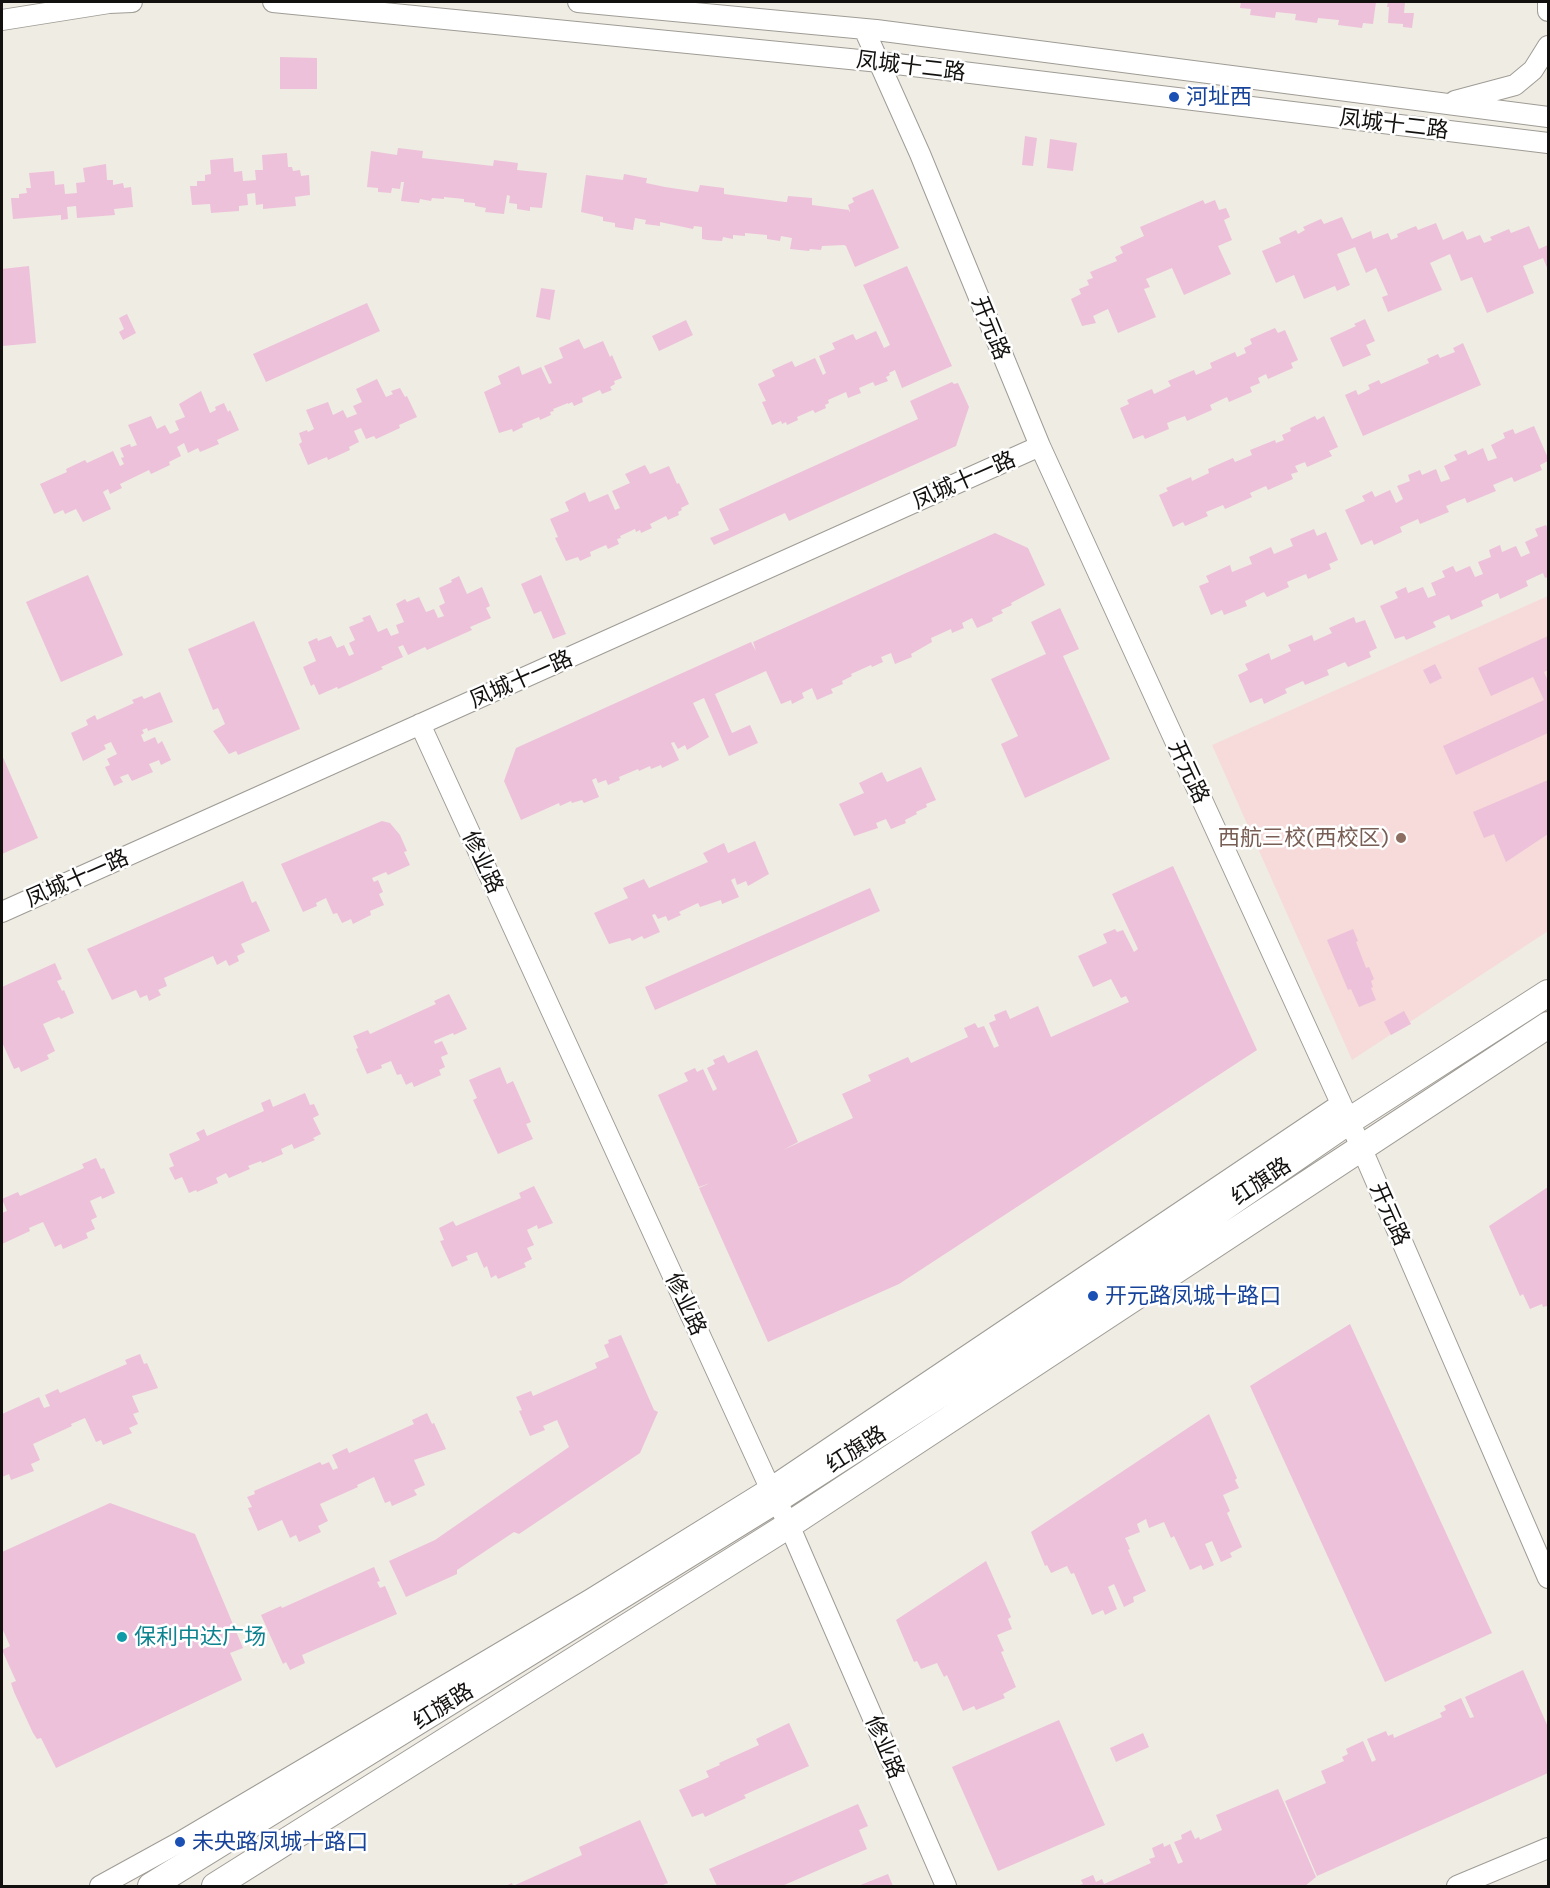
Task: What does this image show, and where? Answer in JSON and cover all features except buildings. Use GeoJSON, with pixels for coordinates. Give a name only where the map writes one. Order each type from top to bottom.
{"type":"FeatureCollection","features":[{"type":"Feature","properties":{"kind":"main road","name":"红旗路"},"geometry":{"type":"LineString","coordinates":[[151,1887],[773,1494],[1127,1274],[1345,1113],[1548,993]]}},
{"type":"Feature","properties":{"kind":"main road","name":"红旗路"},"geometry":{"type":"LineString","coordinates":[[215,1887],[789,1525],[1548,1025]]}},
{"type":"Feature","properties":{"kind":"street"},"geometry":{"type":"LineString","coordinates":[[2,20],[109,3],[132,2]]}},
{"type":"Feature","properties":{"kind":"street","name":"凤城十二路"},"geometry":{"type":"LineString","coordinates":[[273,2],[880,62],[1548,143]]}},
{"type":"Feature","properties":{"kind":"street","name":"凤城十二路"},"geometry":{"type":"LineString","coordinates":[[578,2],[864,29],[1548,117]]}},
{"type":"Feature","properties":{"kind":"street"},"geometry":{"type":"LineString","coordinates":[[1548,2],[1548,11]]}},
{"type":"Feature","properties":{"kind":"street","name":"开元路"},"geometry":{"type":"LineString","coordinates":[[864,29],[880,62],[1040,446],[1361,1147],[1548,1578]]}},
{"type":"Feature","properties":{"kind":"street"},"geometry":{"type":"LineString","coordinates":[[1445,104],[1515,85],[1533,70],[1548,46]]}},
{"type":"Feature","properties":{"kind":"street","name":"凤城十一路"},"geometry":{"type":"LineString","coordinates":[[2,912],[1040,446]]}},
{"type":"Feature","properties":{"kind":"street","name":"修业路"},"geometry":{"type":"LineString","coordinates":[[420,724],[789,1525],[946,1887]]}},
{"type":"Feature","properties":{"kind":"street"},"geometry":{"type":"LineString","coordinates":[[100,1887],[773,1494]]}},
{"type":"Feature","properties":{"kind":"street"},"geometry":{"type":"LineString","coordinates":[[1457,1887],[1548,1848]]}},
{"type":"Feature","properties":{"kind":"shaded area","name":"西航三校(西校区)"},"geometry":{"type":"Polygon","coordinates":[[[1548,596],[1548,931],[1352,1060],[1212,745],[1548,596]]]}},
{"type":"Feature","properties":{"kind":"place","name":"河址西"},"geometry":{"type":"Point","coordinates":[1174,97]}},
{"type":"Feature","properties":{"kind":"place","name":"西航三校(西校区)"},"geometry":{"type":"Point","coordinates":[1401,838]}},
{"type":"Feature","properties":{"kind":"place","name":"开元路凤城十路口"},"geometry":{"type":"Point","coordinates":[1093,1296]}},
{"type":"Feature","properties":{"kind":"place","name":"保利中达广场"},"geometry":{"type":"Point","coordinates":[122,1637]}},
{"type":"Feature","properties":{"kind":"place","name":"未央路凤城十路口"},"geometry":{"type":"Point","coordinates":[180,1842]}}]}
